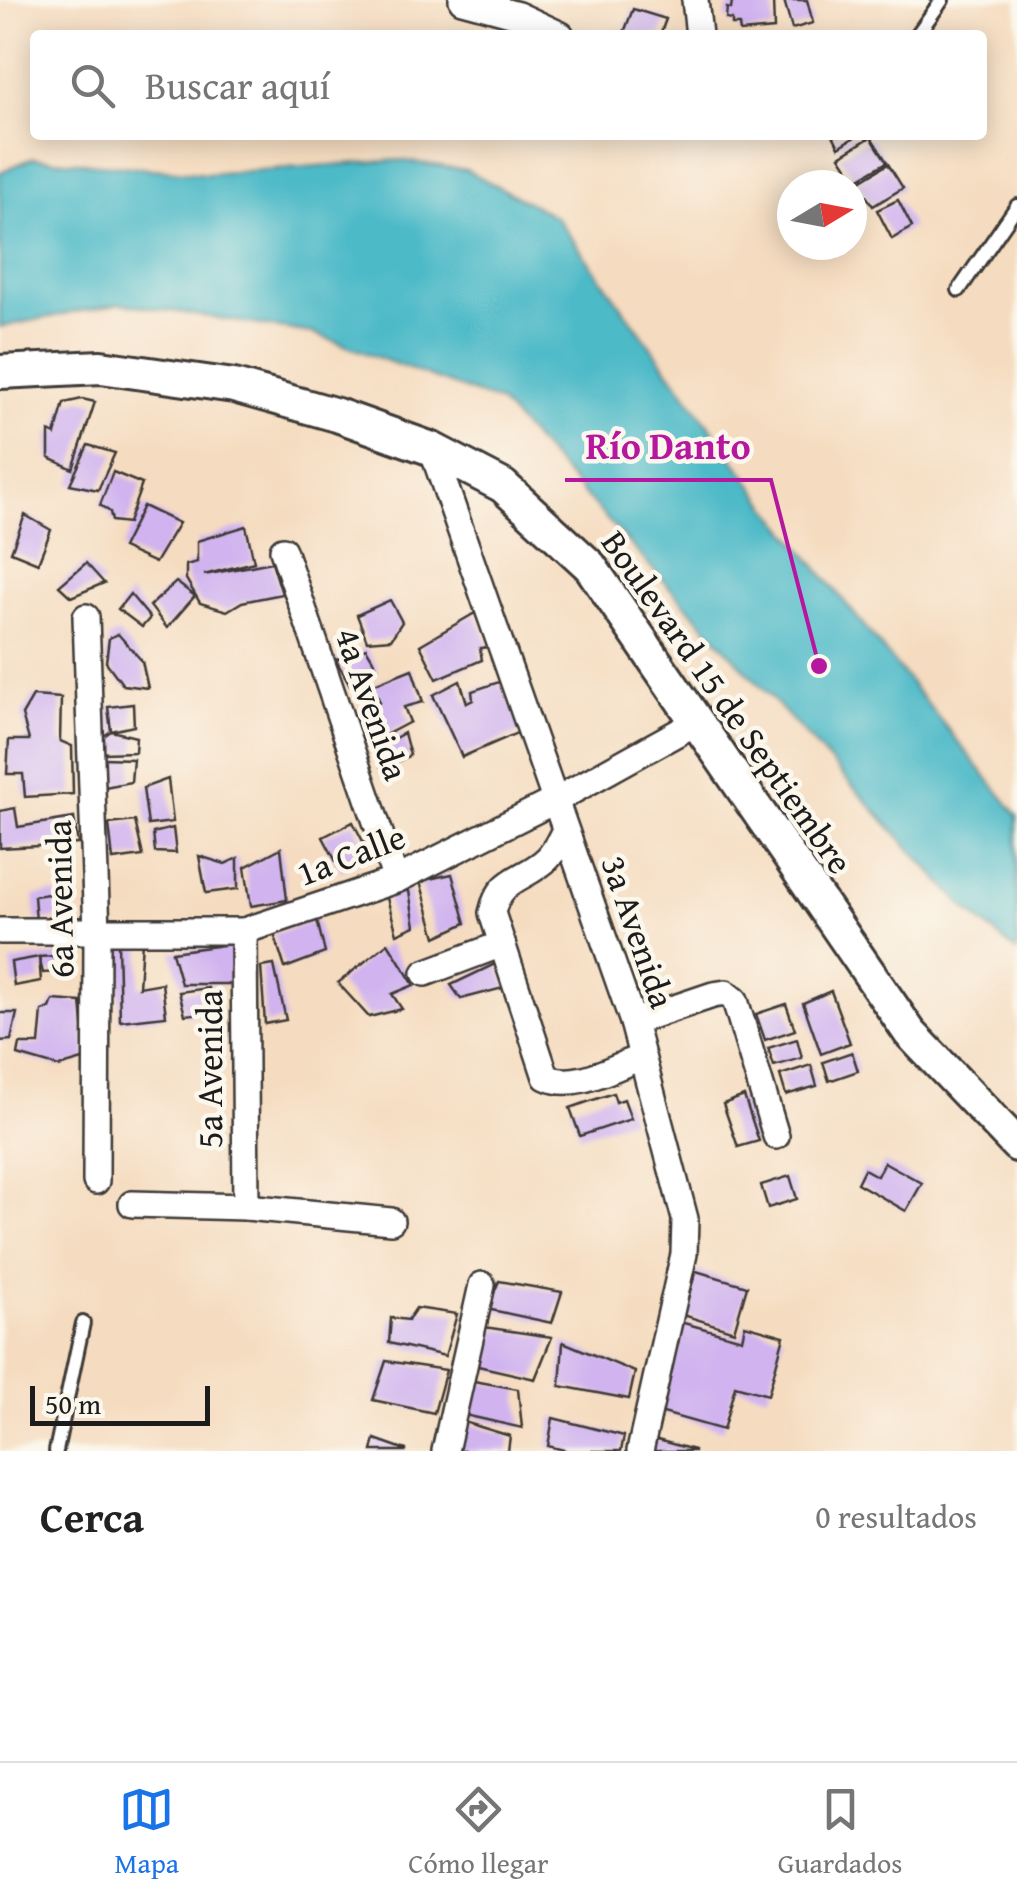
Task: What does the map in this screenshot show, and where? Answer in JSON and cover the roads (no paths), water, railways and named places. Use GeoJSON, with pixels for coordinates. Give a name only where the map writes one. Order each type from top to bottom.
{"type":"FeatureCollection","features":[{"type":"Feature","properties":{"kind":"street"},"geometry":{"type":"LineString","coordinates":[[462,0],[518,8],[554,30]]}},
{"type":"Feature","properties":{"kind":"street"},"geometry":{"type":"LineString","coordinates":[[695,0],[698,30]]}},
{"type":"Feature","properties":{"kind":"street","name":"Boulevard 15 de Septiembre"},"geometry":{"type":"LineString","coordinates":[[0,372],[101,366],[234,386],[336,415],[432,450],[503,486],[590,566],[910,1033],[1017,1146]]}},
{"type":"Feature","properties":{"kind":"street","name":"3a Avenida"},"geometry":{"type":"LineString","coordinates":[[432,450],[634,1022],[685,1219],[684,1254],[640,1451]]}},
{"type":"Feature","properties":{"kind":"street","name":"4a Avenida"},"geometry":{"type":"LineString","coordinates":[[283,550],[396,880]]}},
{"type":"Feature","properties":{"kind":"street","name":"6a Avenida"},"geometry":{"type":"LineString","coordinates":[[86,617],[98,932],[96,1181]]}},
{"type":"Feature","properties":{"kind":"street","name":"1a Calle"},"geometry":{"type":"LineString","coordinates":[[0,931],[244,931],[396,880],[554,801],[695,723]]}},
{"type":"Feature","properties":{"kind":"street"},"geometry":{"type":"LineString","coordinates":[[564,830],[544,863],[515,878],[496,897],[492,913],[546,1077],[559,1083],[576,1081],[642,1056]]}},
{"type":"Feature","properties":{"kind":"street","name":"5a Avenida"},"geometry":{"type":"LineString","coordinates":[[244,931],[246,1207]]}},
{"type":"Feature","properties":{"kind":"street"},"geometry":{"type":"LineString","coordinates":[[425,973],[502,944]]}},
{"type":"Feature","properties":{"kind":"street"},"geometry":{"type":"LineString","coordinates":[[634,1022],[726,992],[735,1000],[776,1136]]}},
{"type":"Feature","properties":{"kind":"street"},"geometry":{"type":"LineString","coordinates":[[132,1204],[246,1207],[392,1221]]}},
{"type":"Feature","properties":{"kind":"street"},"geometry":{"type":"LineString","coordinates":[[445,1451],[482,1286]]}},
{"type":"Feature","properties":{"kind":"lane"},"geometry":{"type":"LineString","coordinates":[[921,30],[942,0]]}},
{"type":"Feature","properties":{"kind":"lane"},"geometry":{"type":"LineString","coordinates":[[960,290],[1017,206]]}},
{"type":"Feature","properties":{"kind":"lane"},"geometry":{"type":"LineString","coordinates":[[56,1451],[83,1323]]}},
{"type":"Feature","properties":{"kind":"water"},"geometry":{"type":"Polygon","coordinates":[[[33,158],[207,174],[400,160],[466,170],[556,217],[776,517],[1017,815],[1017,952],[965,908],[499,402],[312,333],[121,303],[0,327],[0,172],[33,158]]]}},
{"type":"Feature","properties":{"kind":"place","name":"Río Danto"},"geometry":{"type":"Point","coordinates":[819,666]}}]}
